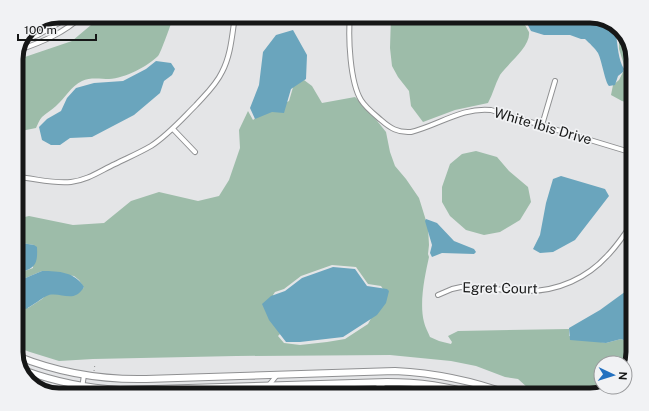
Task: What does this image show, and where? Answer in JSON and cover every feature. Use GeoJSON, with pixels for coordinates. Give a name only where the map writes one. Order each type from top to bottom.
{"type":"FeatureCollection","features":[{"type":"Feature","properties":{"kind":"main road"},"geometry":{"type":"LineString","coordinates":[[24,358],[56,369],[101,378],[131,379],[367,371],[408,372],[458,379],[491,388]]}},
{"type":"Feature","properties":{"kind":"main road"},"geometry":{"type":"LineString","coordinates":[[30,372],[82,386],[106,388]]}},
{"type":"Feature","properties":{"kind":"main road"},"geometry":{"type":"LineString","coordinates":[[186,388],[387,382],[410,383],[447,388]]}},
{"type":"Feature","properties":{"kind":"street"},"geometry":{"type":"LineString","coordinates":[[30,38],[59,23]]}},
{"type":"Feature","properties":{"kind":"street"},"geometry":{"type":"LineString","coordinates":[[25,48],[38,44],[58,34],[73,23]]}},
{"type":"Feature","properties":{"kind":"street"},"geometry":{"type":"LineString","coordinates":[[23,178],[62,182],[87,178],[150,147],[173,129],[211,89],[222,74],[229,53],[234,23]]}},
{"type":"Feature","properties":{"kind":"street","name":"White Ibis Drive"},"geometry":{"type":"LineString","coordinates":[[350,23],[352,66],[359,94],[365,106],[391,127],[399,131],[411,132],[463,112],[482,110],[494,111],[626,151]]}},
{"type":"Feature","properties":{"kind":"street"},"geometry":{"type":"LineString","coordinates":[[542,125],[555,81]]}},
{"type":"Feature","properties":{"kind":"street"},"geometry":{"type":"LineString","coordinates":[[173,129],[195,152]]}},
{"type":"Feature","properties":{"kind":"street","name":"Egret Court"},"geometry":{"type":"LineString","coordinates":[[438,295],[461,287],[533,291],[569,282],[580,277],[604,259],[626,231]]}},
{"type":"Feature","properties":{"kind":"street"},"geometry":{"type":"LineString","coordinates":[[269,385],[274,378],[280,374]]}},
{"type":"Feature","properties":{"kind":"street"},"geometry":{"type":"LineString","coordinates":[[82,386],[84,375]]}},
{"type":"Feature","properties":{"kind":"street"},"geometry":{"type":"LineString","coordinates":[[376,388],[387,382]]}},
{"type":"Feature","properties":{"kind":"green space"},"geometry":{"type":"Polygon","coordinates":[[[93,23],[172,23],[158,56],[148,64],[122,77],[92,79],[78,83],[56,106],[42,117],[36,128],[23,131],[23,58],[72,41],[93,23]]]}},
{"type":"Feature","properties":{"kind":"green space"},"geometry":{"type":"Polygon","coordinates":[[[391,23],[524,23],[529,32],[529,38],[523,49],[500,75],[488,103],[455,110],[423,122],[411,106],[409,91],[398,77],[392,66],[390,48],[391,23]]]}},
{"type":"Feature","properties":{"kind":"green space"},"geometry":{"type":"Polygon","coordinates":[[[619,38],[625,50],[626,57],[626,102],[611,95],[613,85],[619,80],[625,68],[619,49],[619,38]]]}},
{"type":"Feature","properties":{"kind":"green space"},"geometry":{"type":"Polygon","coordinates":[[[304,80],[312,86],[322,103],[355,97],[366,107],[386,132],[390,152],[395,166],[419,198],[428,227],[429,257],[423,289],[422,306],[424,324],[430,337],[451,344],[452,342],[448,336],[458,331],[569,329],[569,336],[606,343],[621,339],[626,341],[626,355],[593,355],[593,388],[528,388],[518,379],[505,377],[476,366],[451,361],[390,355],[236,356],[59,361],[23,350],[23,306],[28,308],[46,295],[84,288],[79,280],[74,276],[42,271],[23,279],[23,272],[33,268],[34,245],[23,243],[23,217],[29,216],[73,225],[104,223],[131,201],[159,192],[198,201],[219,196],[229,180],[240,148],[239,130],[248,111],[253,120],[289,101],[294,84],[304,80]],[[332,265],[301,276],[284,289],[275,292],[273,295],[280,334],[278,336],[284,343],[300,345],[345,339],[368,324],[385,292],[381,286],[368,284],[356,267],[332,265]]]}},
{"type":"Feature","properties":{"kind":"green space"},"geometry":{"type":"Polygon","coordinates":[[[476,151],[497,157],[509,171],[528,187],[531,202],[520,220],[500,232],[484,235],[466,230],[450,216],[442,202],[442,187],[450,164],[462,154],[476,151]]]}},
{"type":"Feature","properties":{"kind":"water"},"geometry":{"type":"Polygon","coordinates":[[[527,23],[560,23],[563,25],[566,23],[594,23],[608,28],[616,35],[619,57],[624,69],[623,72],[618,76],[615,85],[609,86],[598,53],[585,39],[570,35],[544,35],[531,31],[527,23]]]}},
{"type":"Feature","properties":{"kind":"water"},"geometry":{"type":"Polygon","coordinates":[[[293,30],[307,55],[306,79],[291,89],[284,113],[272,112],[255,119],[250,108],[259,85],[263,52],[276,35],[293,30]]]}},
{"type":"Feature","properties":{"kind":"water"},"geometry":{"type":"Polygon","coordinates":[[[156,61],[171,63],[175,69],[172,75],[164,81],[160,93],[134,115],[92,137],[70,138],[60,145],[51,145],[42,140],[39,127],[47,119],[61,111],[67,98],[76,88],[94,83],[123,81],[146,69],[156,61]]]}},
{"type":"Feature","properties":{"kind":"water"},"geometry":{"type":"Polygon","coordinates":[[[561,176],[605,189],[609,196],[575,240],[553,252],[540,253],[533,249],[540,235],[546,203],[553,179],[561,176]]]}},
{"type":"Feature","properties":{"kind":"water"},"geometry":{"type":"Polygon","coordinates":[[[426,219],[437,223],[454,241],[474,249],[476,252],[474,254],[442,253],[432,257],[430,253],[432,245],[425,221],[426,219]]]}},
{"type":"Feature","properties":{"kind":"water"},"geometry":{"type":"Polygon","coordinates":[[[23,243],[37,247],[36,263],[23,271],[23,243]]]}},
{"type":"Feature","properties":{"kind":"water"},"geometry":{"type":"Polygon","coordinates":[[[333,267],[355,269],[367,286],[387,289],[389,291],[386,303],[377,315],[343,337],[300,342],[286,342],[269,320],[262,304],[271,296],[285,291],[302,278],[333,267]]]}},
{"type":"Feature","properties":{"kind":"water"},"geometry":{"type":"Polygon","coordinates":[[[42,271],[54,271],[71,275],[84,287],[76,295],[72,296],[54,294],[49,295],[26,309],[23,308],[23,279],[42,271]]]}},
{"type":"Feature","properties":{"kind":"water"},"geometry":{"type":"Polygon","coordinates":[[[626,291],[626,341],[621,339],[606,343],[570,340],[569,328],[600,310],[626,291]]]}}]}
